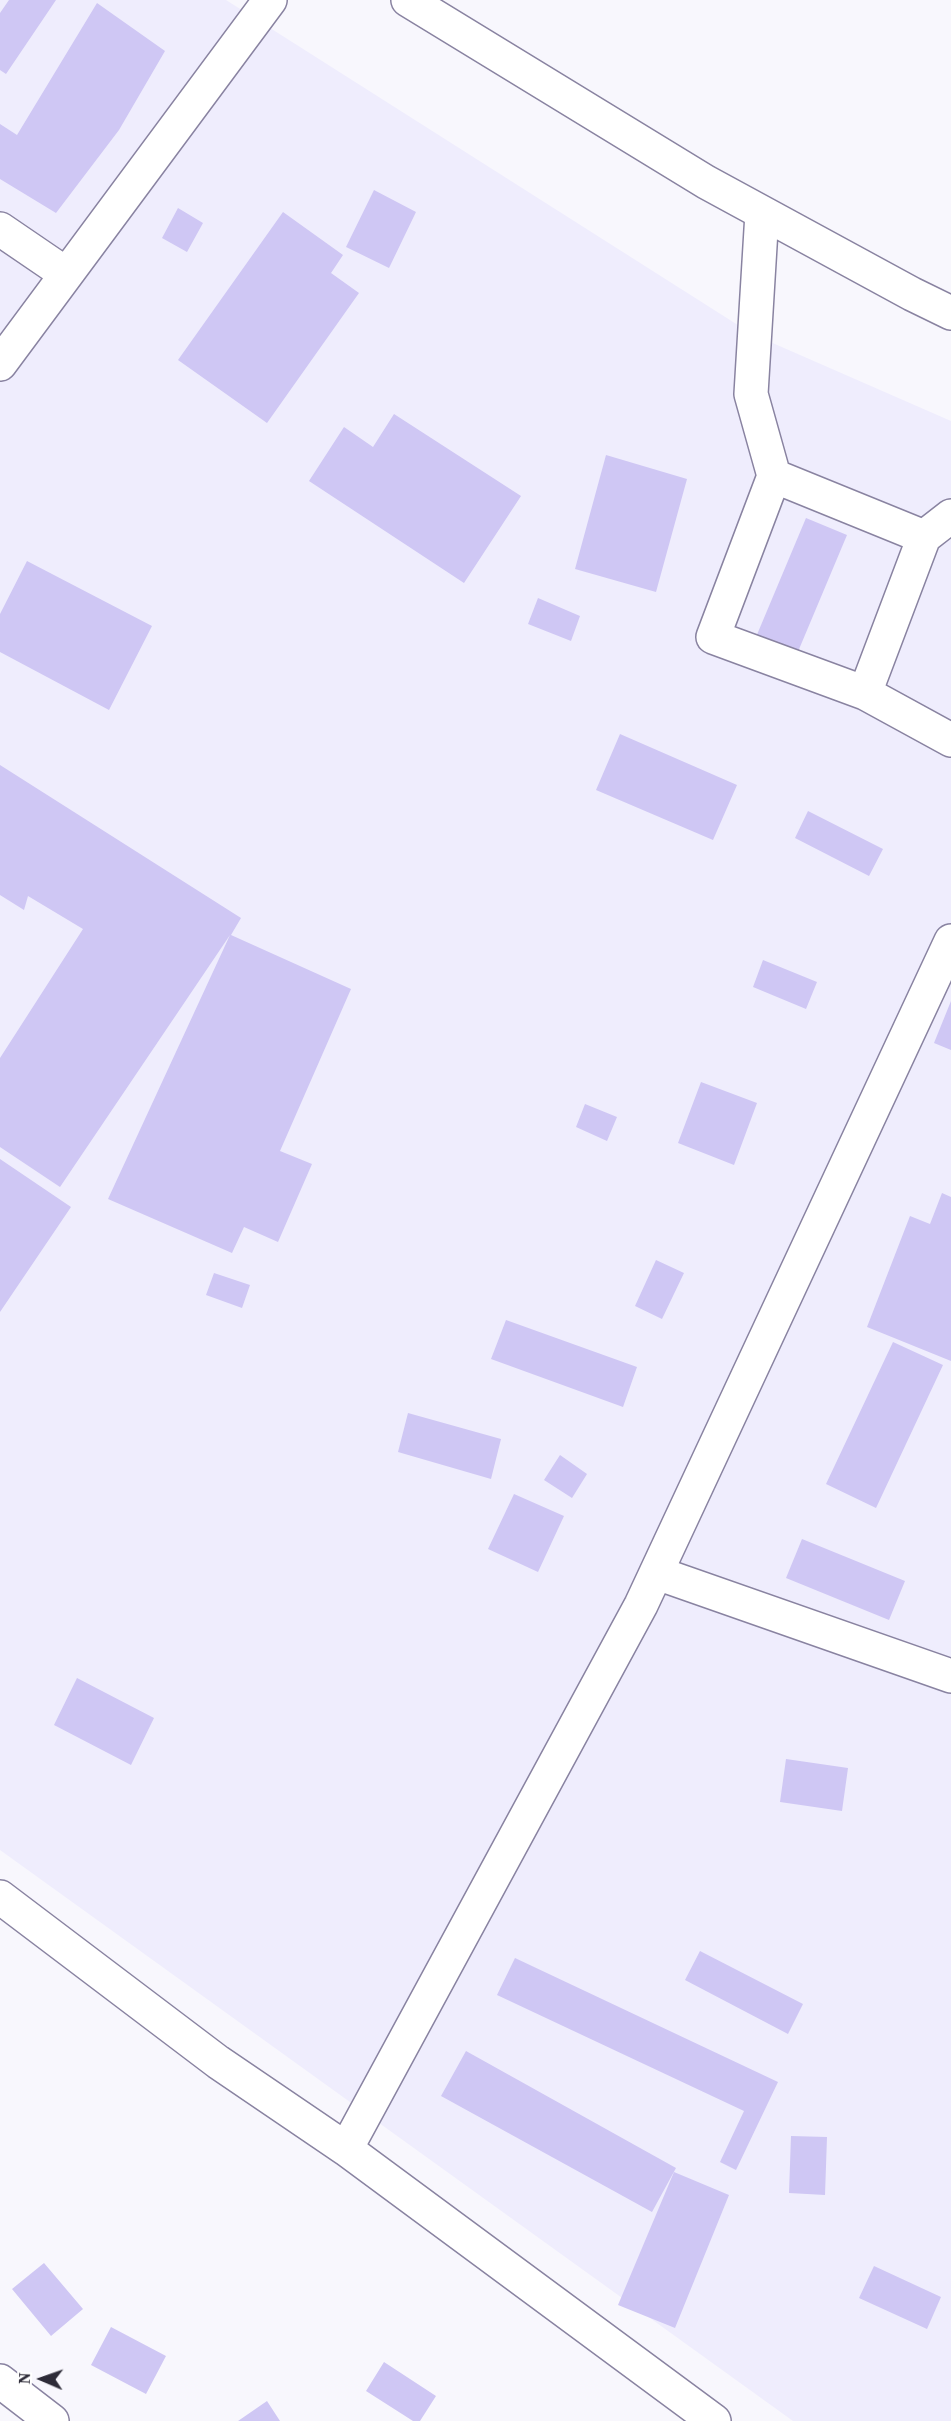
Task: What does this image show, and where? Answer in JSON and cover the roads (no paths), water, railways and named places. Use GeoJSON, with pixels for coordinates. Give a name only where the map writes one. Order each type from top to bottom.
{"type":"FeatureCollection","features":[{"type":"Feature","properties":{"kind":"street"},"geometry":{"type":"LineString","coordinates":[[0,364],[270,0]]}},
{"type":"Feature","properties":{"kind":"street"},"geometry":{"type":"LineString","coordinates":[[408,0],[706,182],[951,313]]}},
{"type":"Feature","properties":{"kind":"street"},"geometry":{"type":"LineString","coordinates":[[762,213],[751,394],[774,476],[713,637],[866,693],[951,740]]}},
{"type":"Feature","properties":{"kind":"street"},"geometry":{"type":"LineString","coordinates":[[0,229],[66,274]]}},
{"type":"Feature","properties":{"kind":"street"},"geometry":{"type":"LineString","coordinates":[[774,476],[924,537]]}},
{"type":"Feature","properties":{"kind":"street"},"geometry":{"type":"LineString","coordinates":[[866,693],[924,537],[951,516]]}},
{"type":"Feature","properties":{"kind":"street"},"geometry":{"type":"LineString","coordinates":[[346,2149],[641,1605],[951,941]]}},
{"type":"Feature","properties":{"kind":"street"},"geometry":{"type":"LineString","coordinates":[[657,1573],[951,1676]]}},
{"type":"Feature","properties":{"kind":"street"},"geometry":{"type":"LineString","coordinates":[[0,1897],[218,2062],[346,2149],[714,2421]]}},
{"type":"Feature","properties":{"kind":"street"},"geometry":{"type":"LineString","coordinates":[[0,2381],[52,2421]]}}]}
